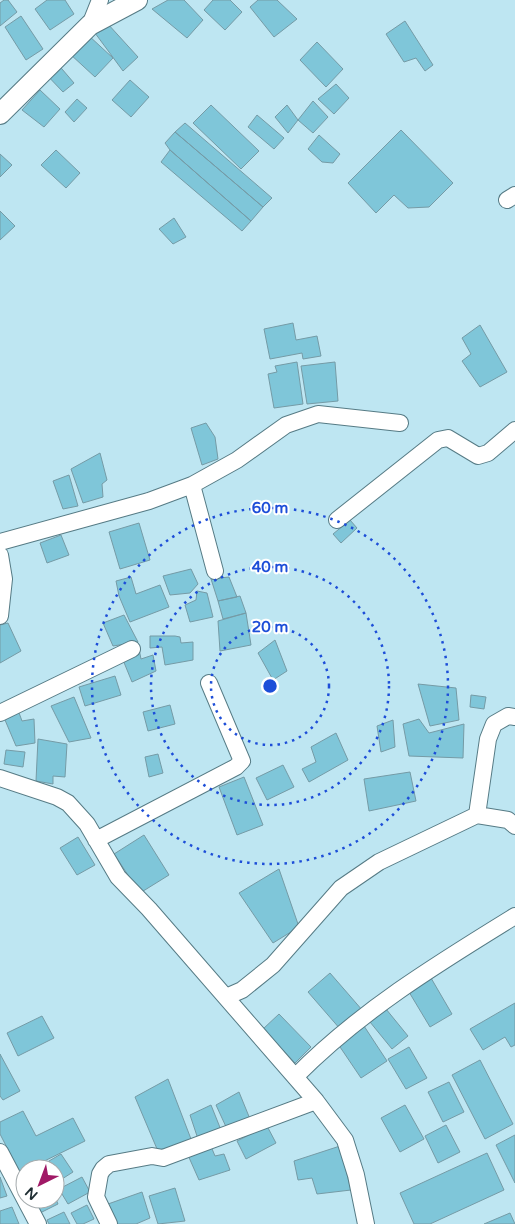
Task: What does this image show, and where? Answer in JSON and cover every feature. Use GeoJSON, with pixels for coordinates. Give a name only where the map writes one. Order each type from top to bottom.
{"type":"FeatureCollection","features":[{"type":"Feature","properties":{"kind":"street"},"geometry":{"type":"LineString","coordinates":[[90,25],[100,0]]}},
{"type":"Feature","properties":{"kind":"street"},"geometry":{"type":"LineString","coordinates":[[0,114],[90,25],[137,0]]}},
{"type":"Feature","properties":{"kind":"street"},"geometry":{"type":"LineString","coordinates":[[0,542],[149,502],[192,485],[237,460],[286,425],[318,414],[400,423]]}},
{"type":"Feature","properties":{"kind":"street"},"geometry":{"type":"LineString","coordinates":[[336,520],[438,440],[448,438],[478,456],[488,453],[515,430]]}},
{"type":"Feature","properties":{"kind":"street"},"geometry":{"type":"LineString","coordinates":[[192,485],[215,571]]}},
{"type":"Feature","properties":{"kind":"street"},"geometry":{"type":"LineString","coordinates":[[0,556],[4,579],[0,616]]}},
{"type":"Feature","properties":{"kind":"street"},"geometry":{"type":"LineString","coordinates":[[0,713],[132,648]]}},
{"type":"Feature","properties":{"kind":"street"},"geometry":{"type":"LineString","coordinates":[[96,840],[236,767],[242,760],[209,683]]}},
{"type":"Feature","properties":{"kind":"street"},"geometry":{"type":"LineString","coordinates":[[477,815],[488,739],[494,724],[508,716],[515,717]]}},
{"type":"Feature","properties":{"kind":"street"},"geometry":{"type":"LineString","coordinates":[[0,778],[57,797],[68,803],[87,824],[118,877],[316,1101],[345,1140],[356,1175],[366,1224]]}},
{"type":"Feature","properties":{"kind":"street"},"geometry":{"type":"LineString","coordinates":[[226,997],[242,990],[273,965],[341,888],[379,862],[477,815],[508,820],[515,826]]}},
{"type":"Feature","properties":{"kind":"street"},"geometry":{"type":"LineString","coordinates":[[295,1077],[326,1046],[381,1002],[425,971],[515,916]]}},
{"type":"Feature","properties":{"kind":"street"},"geometry":{"type":"LineString","coordinates":[[109,1224],[96,1197],[100,1174],[109,1164],[152,1156],[163,1158],[316,1101]]}},
{"type":"Feature","properties":{"kind":"street"},"geometry":{"type":"LineString","coordinates":[[0,1152],[38,1224]]}},
{"type":"Feature","properties":{"kind":"building"},"geometry":{"type":"Polygon","coordinates":[[[8,0],[17,12],[0,26],[0,3],[8,0]]]}},
{"type":"Feature","properties":{"kind":"building"},"geometry":{"type":"Polygon","coordinates":[[[47,0],[65,0],[74,14],[50,30],[35,9],[47,0]]]}},
{"type":"Feature","properties":{"kind":"building"},"geometry":{"type":"Polygon","coordinates":[[[168,0],[184,0],[203,20],[187,38],[152,9],[168,0]]]}},
{"type":"Feature","properties":{"kind":"building"},"geometry":{"type":"Polygon","coordinates":[[[213,0],[230,0],[242,12],[225,30],[204,10],[213,0]]]}},
{"type":"Feature","properties":{"kind":"building"},"geometry":{"type":"Polygon","coordinates":[[[258,0],[277,0],[297,19],[274,37],[250,7],[258,0]]]}},
{"type":"Feature","properties":{"kind":"building"},"geometry":{"type":"Polygon","coordinates":[[[21,16],[43,49],[26,60],[5,27],[21,16]]]}},
{"type":"Feature","properties":{"kind":"building"},"geometry":{"type":"Polygon","coordinates":[[[405,21],[433,65],[425,71],[416,58],[404,62],[386,34],[405,21]]]}},
{"type":"Feature","properties":{"kind":"building"},"geometry":{"type":"Polygon","coordinates":[[[107,23],[138,57],[123,71],[95,33],[107,23]]]}},
{"type":"Feature","properties":{"kind":"building"},"geometry":{"type":"Polygon","coordinates":[[[88,35],[113,58],[95,77],[70,54],[88,35]]]}},
{"type":"Feature","properties":{"kind":"building"},"geometry":{"type":"Polygon","coordinates":[[[317,42],[343,69],[326,87],[300,60],[317,42]]]}},
{"type":"Feature","properties":{"kind":"building"},"geometry":{"type":"Polygon","coordinates":[[[56,62],[74,83],[63,92],[43,71],[56,62]]]}},
{"type":"Feature","properties":{"kind":"building"},"geometry":{"type":"Polygon","coordinates":[[[130,80],[149,97],[131,117],[112,100],[130,80]]]}},
{"type":"Feature","properties":{"kind":"building"},"geometry":{"type":"Polygon","coordinates":[[[336,84],[349,98],[334,114],[318,99],[336,84]]]}},
{"type":"Feature","properties":{"kind":"building"},"geometry":{"type":"Polygon","coordinates":[[[40,90],[60,109],[44,127],[22,110],[40,90]]]}},
{"type":"Feature","properties":{"kind":"building"},"geometry":{"type":"Polygon","coordinates":[[[77,99],[87,108],[74,122],[65,112],[77,99]]]}},
{"type":"Feature","properties":{"kind":"building"},"geometry":{"type":"Polygon","coordinates":[[[313,101],[328,117],[313,133],[298,120],[313,101]]]}},
{"type":"Feature","properties":{"kind":"building"},"geometry":{"type":"Polygon","coordinates":[[[211,105],[259,151],[241,169],[193,123],[211,105]]]}},
{"type":"Feature","properties":{"kind":"building"},"geometry":{"type":"Polygon","coordinates":[[[287,105],[298,120],[288,133],[275,117],[287,105]]]}},
{"type":"Feature","properties":{"kind":"building"},"geometry":{"type":"Polygon","coordinates":[[[257,115],[284,138],[274,149],[248,127],[257,115]]]}},
{"type":"Feature","properties":{"kind":"building"},"geometry":{"type":"Polygon","coordinates":[[[185,123],[272,198],[263,207],[175,132],[185,123]]]}},
{"type":"Feature","properties":{"kind":"building"},"geometry":{"type":"Polygon","coordinates":[[[401,130],[453,183],[429,207],[408,208],[394,195],[376,213],[348,183],[401,130]]]}},
{"type":"Feature","properties":{"kind":"building"},"geometry":{"type":"Polygon","coordinates":[[[175,132],[263,207],[251,221],[170,150],[165,143],[175,132]]]}},
{"type":"Feature","properties":{"kind":"building"},"geometry":{"type":"Polygon","coordinates":[[[319,135],[340,154],[333,163],[322,162],[308,149],[319,135]]]}},
{"type":"Feature","properties":{"kind":"building"},"geometry":{"type":"Polygon","coordinates":[[[56,150],[80,173],[66,188],[41,165],[56,150]]]}},
{"type":"Feature","properties":{"kind":"building"},"geometry":{"type":"Polygon","coordinates":[[[170,150],[251,221],[242,231],[161,162],[170,150]]]}},
{"type":"Feature","properties":{"kind":"building"},"geometry":{"type":"Polygon","coordinates":[[[0,154],[12,165],[0,177],[0,154]]]}},
{"type":"Feature","properties":{"kind":"building"},"geometry":{"type":"Polygon","coordinates":[[[0,211],[15,226],[0,240],[0,211]]]}},
{"type":"Feature","properties":{"kind":"building"},"geometry":{"type":"Polygon","coordinates":[[[174,218],[186,237],[173,244],[159,229],[174,218]]]}},
{"type":"Feature","properties":{"kind":"building"},"geometry":{"type":"Polygon","coordinates":[[[293,323],[296,340],[317,336],[321,356],[303,359],[302,353],[270,359],[264,329],[293,323]]]}},
{"type":"Feature","properties":{"kind":"building"},"geometry":{"type":"Polygon","coordinates":[[[480,325],[507,372],[480,387],[462,361],[471,354],[462,338],[480,325]]]}},
{"type":"Feature","properties":{"kind":"building"},"geometry":{"type":"Polygon","coordinates":[[[297,362],[303,404],[274,408],[268,374],[277,372],[275,366],[297,362]]]}},
{"type":"Feature","properties":{"kind":"building"},"geometry":{"type":"Polygon","coordinates":[[[335,362],[338,401],[307,404],[301,366],[335,362]]]}},
{"type":"Feature","properties":{"kind":"building"},"geometry":{"type":"Polygon","coordinates":[[[206,423],[215,437],[218,459],[202,465],[191,428],[206,423]]]}},
{"type":"Feature","properties":{"kind":"building"},"geometry":{"type":"Polygon","coordinates":[[[100,453],[107,480],[102,484],[103,497],[83,503],[71,469],[100,453]]]}},
{"type":"Feature","properties":{"kind":"building"},"geometry":{"type":"Polygon","coordinates":[[[69,475],[78,506],[63,509],[53,481],[69,475]]]}},
{"type":"Feature","properties":{"kind":"building"},"geometry":{"type":"Polygon","coordinates":[[[350,520],[357,528],[341,543],[333,534],[350,520]]]}},
{"type":"Feature","properties":{"kind":"building"},"geometry":{"type":"Polygon","coordinates":[[[139,523],[150,560],[120,569],[109,532],[139,523]]]}},
{"type":"Feature","properties":{"kind":"building"},"geometry":{"type":"Polygon","coordinates":[[[61,535],[69,555],[47,563],[40,543],[61,535]]]}},
{"type":"Feature","properties":{"kind":"building"},"geometry":{"type":"Polygon","coordinates":[[[191,569],[198,584],[190,593],[170,595],[163,576],[191,569]]]}},
{"type":"Feature","properties":{"kind":"building"},"geometry":{"type":"Polygon","coordinates":[[[131,577],[136,594],[160,585],[169,607],[130,622],[119,596],[116,581],[131,577]]]}},
{"type":"Feature","properties":{"kind":"building"},"geometry":{"type":"Polygon","coordinates":[[[229,577],[237,597],[218,601],[211,579],[229,577]]]}},
{"type":"Feature","properties":{"kind":"building"},"geometry":{"type":"Polygon","coordinates":[[[197,591],[207,593],[213,617],[190,622],[185,605],[196,600],[197,591]]]}},
{"type":"Feature","properties":{"kind":"building"},"geometry":{"type":"Polygon","coordinates":[[[240,596],[246,613],[223,619],[218,601],[240,596]]]}},
{"type":"Feature","properties":{"kind":"building"},"geometry":{"type":"Polygon","coordinates":[[[246,613],[251,645],[220,651],[218,621],[246,613]]]}},
{"type":"Feature","properties":{"kind":"building"},"geometry":{"type":"Polygon","coordinates":[[[124,615],[138,642],[113,646],[103,623],[124,615]]]}},
{"type":"Feature","properties":{"kind":"building"},"geometry":{"type":"Polygon","coordinates":[[[8,623],[21,651],[0,663],[0,625],[8,623]]]}},
{"type":"Feature","properties":{"kind":"building"},"geometry":{"type":"Polygon","coordinates":[[[150,636],[175,636],[180,637],[181,643],[193,642],[193,660],[165,665],[162,647],[150,648],[150,636]]]}},
{"type":"Feature","properties":{"kind":"building"},"geometry":{"type":"Polygon","coordinates":[[[275,640],[287,671],[273,680],[258,653],[275,640]]]}},
{"type":"Feature","properties":{"kind":"building"},"geometry":{"type":"Polygon","coordinates":[[[139,649],[141,659],[153,655],[156,671],[132,682],[123,660],[139,649]]]}},
{"type":"Feature","properties":{"kind":"building"},"geometry":{"type":"Polygon","coordinates":[[[115,676],[121,695],[85,706],[79,687],[115,676]]]}},
{"type":"Feature","properties":{"kind":"building"},"geometry":{"type":"Polygon","coordinates":[[[418,684],[456,688],[459,720],[430,726],[418,684]]]}},
{"type":"Feature","properties":{"kind":"building"},"geometry":{"type":"Polygon","coordinates":[[[471,695],[486,697],[484,709],[470,707],[471,695]]]}},
{"type":"Feature","properties":{"kind":"building"},"geometry":{"type":"Polygon","coordinates":[[[74,697],[91,738],[69,742],[51,706],[74,697]]]}},
{"type":"Feature","properties":{"kind":"building"},"geometry":{"type":"Polygon","coordinates":[[[170,705],[175,724],[148,731],[143,712],[170,705]]]}},
{"type":"Feature","properties":{"kind":"building"},"geometry":{"type":"Polygon","coordinates":[[[18,710],[22,721],[34,719],[35,743],[16,746],[5,720],[18,710]]]}},
{"type":"Feature","properties":{"kind":"building"},"geometry":{"type":"Polygon","coordinates":[[[419,719],[429,733],[464,724],[463,758],[409,756],[403,724],[419,719]]]}},
{"type":"Feature","properties":{"kind":"building"},"geometry":{"type":"Polygon","coordinates":[[[393,720],[395,747],[381,752],[377,726],[393,720]]]}},
{"type":"Feature","properties":{"kind":"building"},"geometry":{"type":"Polygon","coordinates":[[[336,733],[348,760],[309,782],[302,769],[316,762],[311,747],[336,733]]]}},
{"type":"Feature","properties":{"kind":"building"},"geometry":{"type":"Polygon","coordinates":[[[38,739],[67,744],[65,777],[53,776],[53,784],[36,781],[38,739]]]}},
{"type":"Feature","properties":{"kind":"building"},"geometry":{"type":"Polygon","coordinates":[[[6,750],[25,752],[23,767],[4,764],[6,750]]]}},
{"type":"Feature","properties":{"kind":"building"},"geometry":{"type":"Polygon","coordinates":[[[158,754],[163,773],[149,777],[145,757],[158,754]]]}},
{"type":"Feature","properties":{"kind":"building"},"geometry":{"type":"Polygon","coordinates":[[[283,765],[294,787],[267,800],[256,778],[283,765]]]}},
{"type":"Feature","properties":{"kind":"building"},"geometry":{"type":"Polygon","coordinates":[[[410,772],[416,801],[369,811],[364,779],[410,772]]]}},
{"type":"Feature","properties":{"kind":"building"},"geometry":{"type":"Polygon","coordinates":[[[244,777],[263,825],[237,835],[219,787],[244,777]]]}},
{"type":"Feature","properties":{"kind":"building"},"geometry":{"type":"Polygon","coordinates":[[[144,835],[169,875],[140,893],[114,854],[144,835]]]}},
{"type":"Feature","properties":{"kind":"building"},"geometry":{"type":"Polygon","coordinates":[[[78,837],[95,865],[77,875],[60,848],[78,837]]]}},
{"type":"Feature","properties":{"kind":"building"},"geometry":{"type":"Polygon","coordinates":[[[279,869],[299,927],[273,943],[239,893],[279,869]]]}},
{"type":"Feature","properties":{"kind":"building"},"geometry":{"type":"Polygon","coordinates":[[[330,973],[363,1011],[341,1030],[308,992],[330,973]]]}},
{"type":"Feature","properties":{"kind":"building"},"geometry":{"type":"Polygon","coordinates":[[[431,978],[452,1014],[430,1027],[409,992],[431,978]]]}},
{"type":"Feature","properties":{"kind":"building"},"geometry":{"type":"Polygon","coordinates":[[[515,1003],[515,1045],[511,1047],[505,1037],[483,1050],[470,1029],[515,1003]]]}},
{"type":"Feature","properties":{"kind":"building"},"geometry":{"type":"Polygon","coordinates":[[[386,1009],[408,1036],[392,1049],[370,1022],[386,1009]]]}},
{"type":"Feature","properties":{"kind":"building"},"geometry":{"type":"Polygon","coordinates":[[[279,1014],[311,1047],[295,1063],[263,1029],[279,1014]]]}},
{"type":"Feature","properties":{"kind":"building"},"geometry":{"type":"Polygon","coordinates":[[[42,1016],[54,1038],[18,1056],[7,1033],[42,1016]]]}},
{"type":"Feature","properties":{"kind":"building"},"geometry":{"type":"Polygon","coordinates":[[[364,1026],[387,1061],[361,1078],[338,1044],[364,1026]]]}},
{"type":"Feature","properties":{"kind":"building"},"geometry":{"type":"Polygon","coordinates":[[[409,1047],[427,1078],[406,1089],[388,1059],[409,1047]]]}},
{"type":"Feature","properties":{"kind":"building"},"geometry":{"type":"Polygon","coordinates":[[[0,1054],[20,1091],[3,1100],[0,1096],[0,1054]]]}},
{"type":"Feature","properties":{"kind":"building"},"geometry":{"type":"Polygon","coordinates":[[[480,1060],[513,1124],[485,1139],[452,1075],[480,1060]]]}},
{"type":"Feature","properties":{"kind":"building"},"geometry":{"type":"Polygon","coordinates":[[[168,1079],[191,1139],[160,1156],[135,1097],[168,1079]]]}},
{"type":"Feature","properties":{"kind":"building"},"geometry":{"type":"Polygon","coordinates":[[[449,1082],[464,1112],[443,1122],[428,1092],[449,1082]]]}},
{"type":"Feature","properties":{"kind":"building"},"geometry":{"type":"Polygon","coordinates":[[[239,1092],[250,1119],[227,1129],[216,1105],[239,1092]]]}},
{"type":"Feature","properties":{"kind":"building"},"geometry":{"type":"Polygon","coordinates":[[[211,1105],[221,1130],[198,1139],[190,1115],[211,1105]]]}},
{"type":"Feature","properties":{"kind":"building"},"geometry":{"type":"Polygon","coordinates":[[[405,1105],[424,1139],[400,1152],[381,1118],[405,1105]]]}},
{"type":"Feature","properties":{"kind":"building"},"geometry":{"type":"Polygon","coordinates":[[[23,1111],[36,1136],[73,1118],[85,1141],[48,1159],[15,1159],[15,1163],[0,1134],[0,1122],[23,1111]]]}},
{"type":"Feature","properties":{"kind":"building"},"geometry":{"type":"Polygon","coordinates":[[[446,1125],[460,1152],[438,1163],[425,1136],[446,1125]]]}},
{"type":"Feature","properties":{"kind":"building"},"geometry":{"type":"Polygon","coordinates":[[[267,1126],[276,1143],[246,1159],[237,1141],[267,1126]]]}},
{"type":"Feature","properties":{"kind":"building"},"geometry":{"type":"Polygon","coordinates":[[[515,1135],[515,1183],[496,1145],[515,1135]]]}},
{"type":"Feature","properties":{"kind":"building"},"geometry":{"type":"Polygon","coordinates":[[[210,1144],[215,1156],[224,1154],[230,1170],[199,1180],[187,1153],[210,1144]]]}},
{"type":"Feature","properties":{"kind":"building"},"geometry":{"type":"Polygon","coordinates":[[[340,1146],[351,1190],[317,1194],[312,1178],[298,1180],[294,1161],[340,1146]]]}},
{"type":"Feature","properties":{"kind":"building"},"geometry":{"type":"Polygon","coordinates":[[[487,1153],[504,1190],[430,1224],[414,1224],[400,1193],[487,1153]]]}},
{"type":"Feature","properties":{"kind":"building"},"geometry":{"type":"Polygon","coordinates":[[[61,1154],[64,1159],[52,1159],[61,1154]]]}},
{"type":"Feature","properties":{"kind":"building"},"geometry":{"type":"Polygon","coordinates":[[[65,1160],[73,1172],[65,1177],[65,1160]]]}},
{"type":"Feature","properties":{"kind":"building"},"geometry":{"type":"Polygon","coordinates":[[[0,1177],[7,1196],[0,1198],[0,1177]]]}},
{"type":"Feature","properties":{"kind":"building"},"geometry":{"type":"Polygon","coordinates":[[[82,1177],[90,1192],[68,1204],[65,1199],[65,1186],[82,1177]]]}},
{"type":"Feature","properties":{"kind":"building"},"geometry":{"type":"Polygon","coordinates":[[[175,1188],[185,1221],[158,1224],[149,1196],[175,1188]]]}},
{"type":"Feature","properties":{"kind":"building"},"geometry":{"type":"Polygon","coordinates":[[[142,1192],[150,1218],[136,1224],[117,1224],[108,1204],[142,1192]]]}},
{"type":"Feature","properties":{"kind":"building"},"geometry":{"type":"Polygon","coordinates":[[[87,1205],[94,1219],[83,1224],[77,1224],[71,1213],[87,1205]]]}},
{"type":"Feature","properties":{"kind":"building"},"geometry":{"type":"Polygon","coordinates":[[[12,1207],[19,1224],[0,1224],[0,1211],[12,1207]]]}},
{"type":"Feature","properties":{"kind":"building"},"geometry":{"type":"Polygon","coordinates":[[[38,1209],[48,1209],[40,1213],[38,1209]]]}},
{"type":"Feature","properties":{"kind":"building"},"geometry":{"type":"Polygon","coordinates":[[[64,1212],[70,1224],[49,1224],[47,1220],[64,1212]]]}},
{"type":"Feature","properties":{"kind":"building"},"geometry":{"type":"Polygon","coordinates":[[[510,1213],[515,1224],[484,1224],[510,1213]]]}}]}
